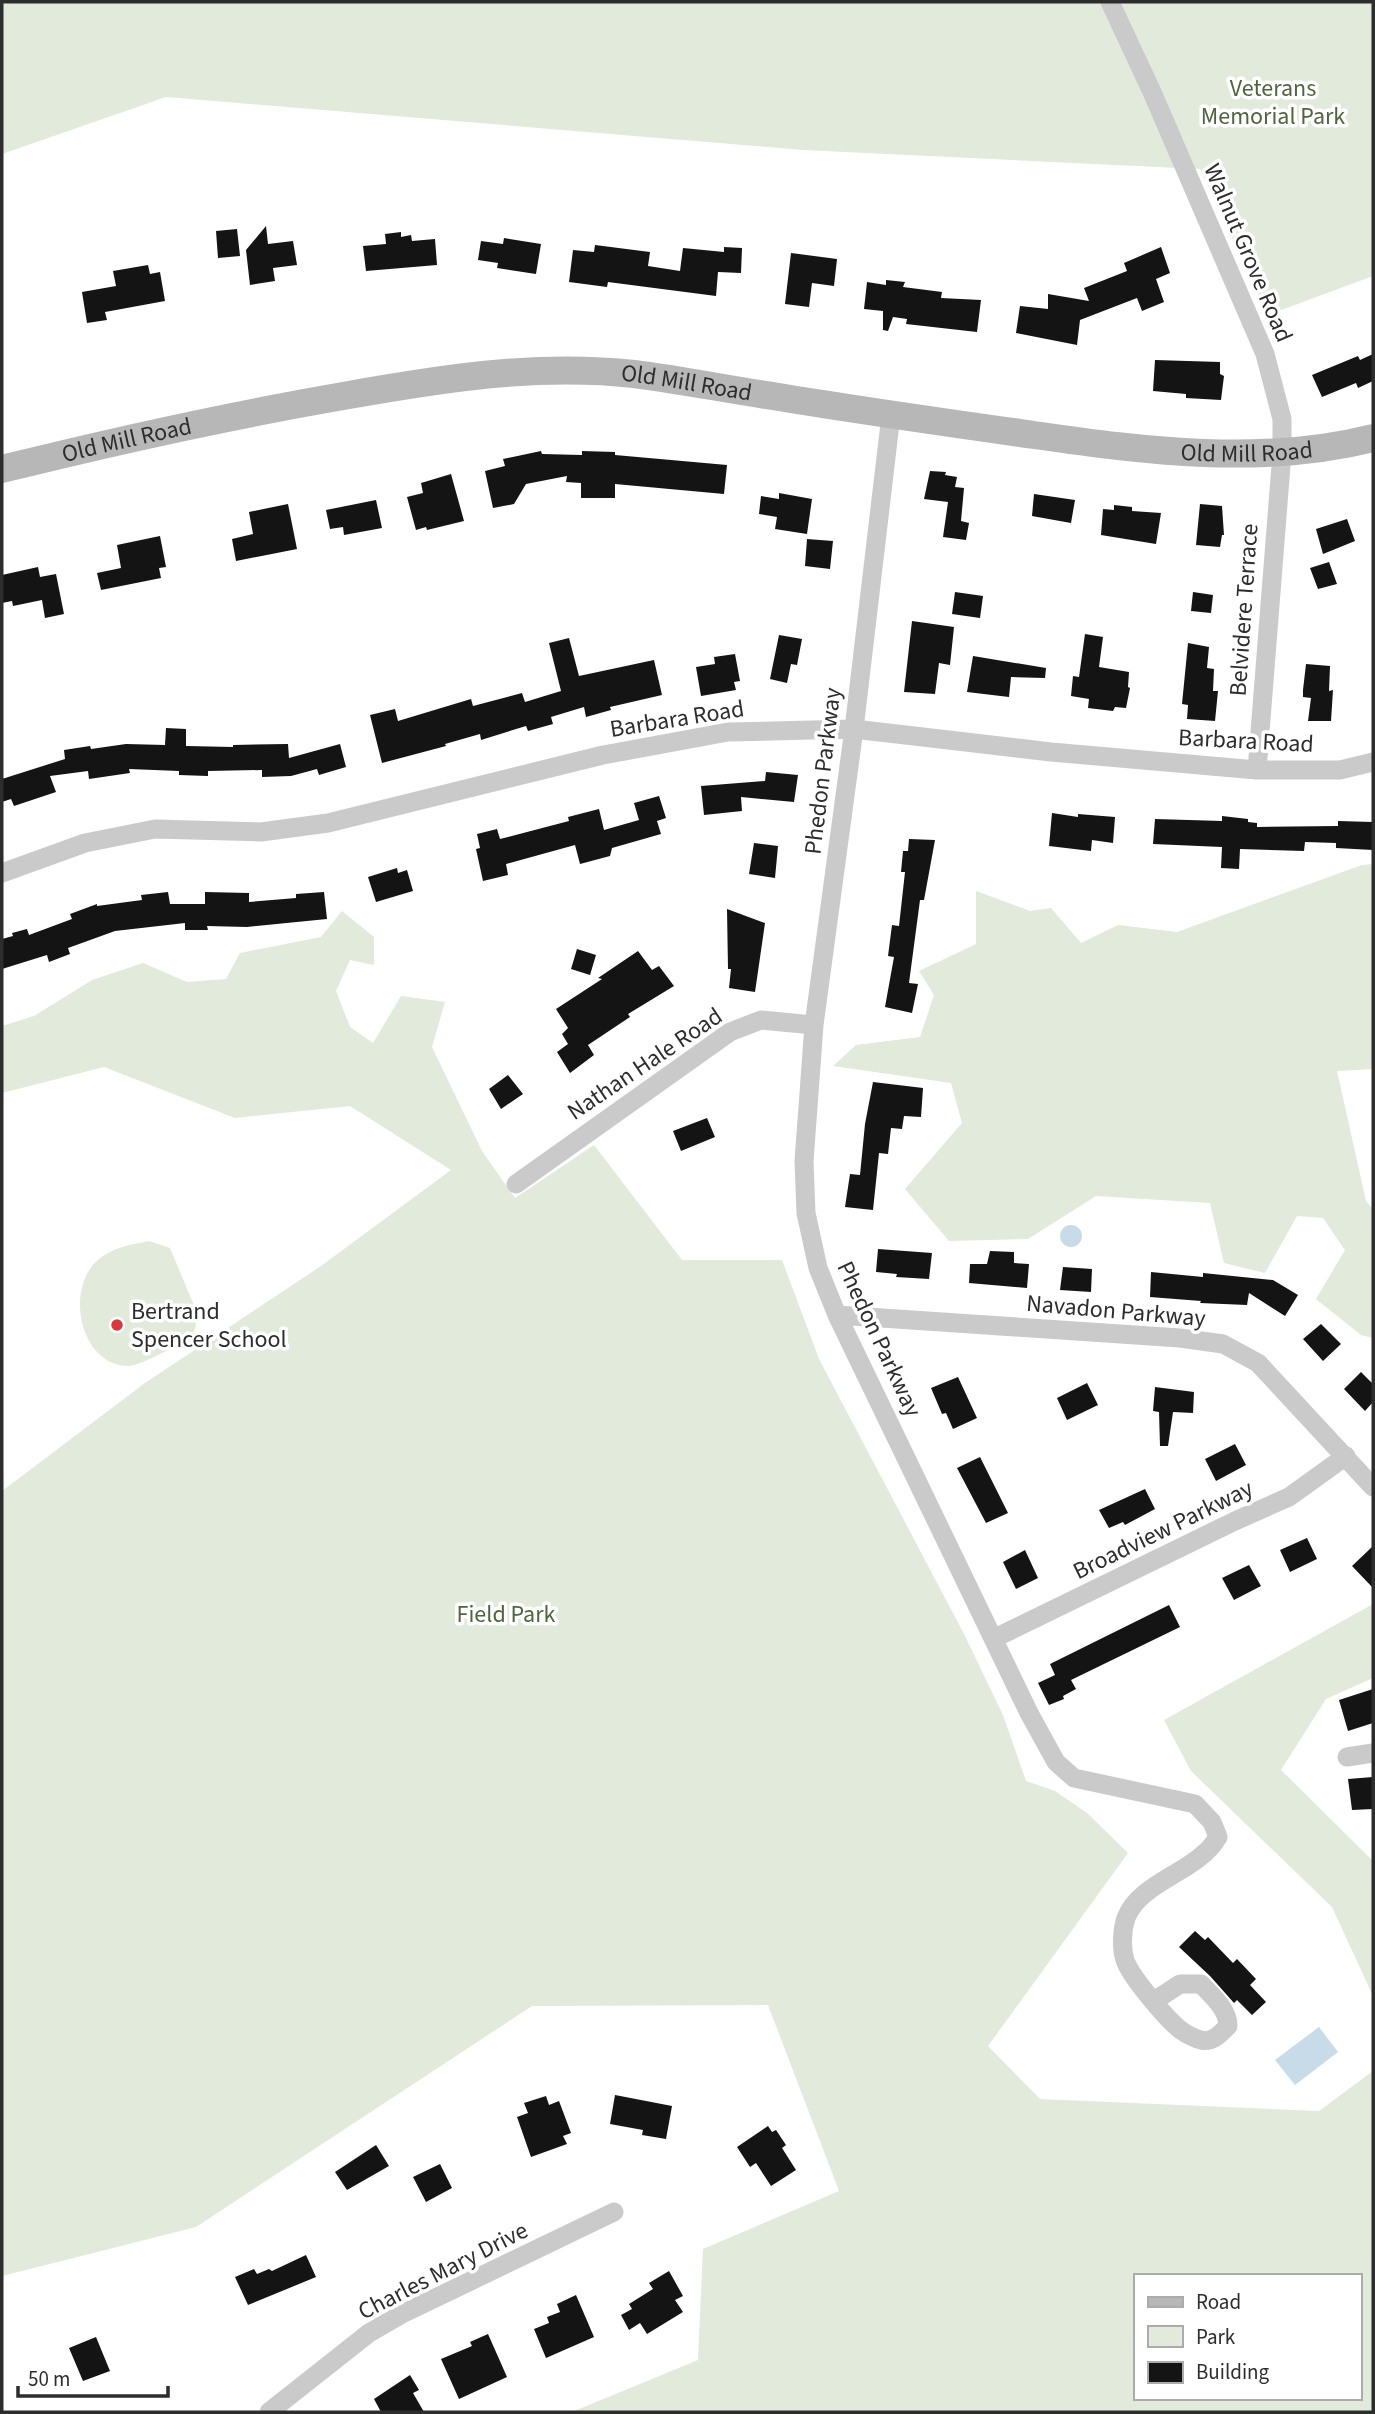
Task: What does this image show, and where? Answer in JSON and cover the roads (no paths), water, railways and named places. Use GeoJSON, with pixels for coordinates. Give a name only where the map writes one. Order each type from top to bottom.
{"type":"FeatureCollection","features":[{"type":"Feature","properties":{"kind":"street","name":"Walnut Grove Road"},"geometry":{"type":"LineString","coordinates":[[1110,2],[1152,92],[1265,354],[1282,419],[1282,453]]}},
{"type":"Feature","properties":{"kind":"street","name":"Old Mill Road"},"geometry":{"type":"LineString","coordinates":[[2,469],[117,440],[290,405],[476,375],[554,370],[633,374],[891,415],[1142,450],[1282,453],[1373,438]]}},
{"type":"Feature","properties":{"kind":"street","name":"Phedon Parkway"},"geometry":{"type":"LineString","coordinates":[[891,415],[854,729],[814,1025],[804,1161],[806,1213],[818,1268],[837,1315],[1029,1713],[1056,1762],[1074,1778],[1195,1804],[1212,1822],[1218,1838],[1210,1850],[1142,1896],[1126,1916],[1122,1940],[1125,1961],[1138,1983],[1154,2001]]}},
{"type":"Feature","properties":{"kind":"street","name":"Belvidere Terrace"},"geometry":{"type":"LineString","coordinates":[[1257,770],[1282,453]]}},
{"type":"Feature","properties":{"kind":"street","name":"Barbara Road"},"geometry":{"type":"LineString","coordinates":[[2,873],[85,843],[155,828],[261,832],[328,823],[603,755],[728,732],[854,729],[1051,752],[1257,770],[1340,770],[1373,762]]}},
{"type":"Feature","properties":{"kind":"street","name":"Nathan Hale Road"},"geometry":{"type":"LineString","coordinates":[[516,1184],[730,1032],[761,1020],[814,1025]]}},
{"type":"Feature","properties":{"kind":"street","name":"Navadon Parkway"},"geometry":{"type":"LineString","coordinates":[[837,1315],[1167,1337],[1223,1344],[1258,1363],[1373,1487]]}},
{"type":"Feature","properties":{"kind":"street","name":"Broadview Parkway"},"geometry":{"type":"LineString","coordinates":[[995,1638],[1289,1497],[1346,1456]]}},
{"type":"Feature","properties":{"kind":"street"},"geometry":{"type":"LineString","coordinates":[[1347,1757],[1373,1753]]}},
{"type":"Feature","properties":{"kind":"street","name":"Charles Mary Drive"},"geometry":{"type":"LineString","coordinates":[[269,2412],[369,2333],[414,2308],[614,2212]]}},
{"type":"Feature","properties":{"kind":"water"},"geometry":{"type":"Polygon","coordinates":[[[1071,1225],[1079,1228],[1082,1236],[1079,1244],[1071,1247],[1063,1244],[1060,1236],[1063,1228],[1071,1225]]]}},
{"type":"Feature","properties":{"kind":"water"},"geometry":{"type":"Polygon","coordinates":[[[1319,2027],[1338,2052],[1295,2085],[1275,2060],[1319,2027]]]}},
{"type":"Feature","properties":{"kind":"place","name":"Bertrand Spencer School"},"geometry":{"type":"Point","coordinates":[117,1325]}},
{"type":"Feature","properties":{"kind":"park label","name":"Veterans Memorial Park"},"geometry":{"type":"Point","coordinates":[1273,102]}},
{"type":"Feature","properties":{"kind":"park label","name":"Field Park"},"geometry":{"type":"Point","coordinates":[506,1614]}}]}
